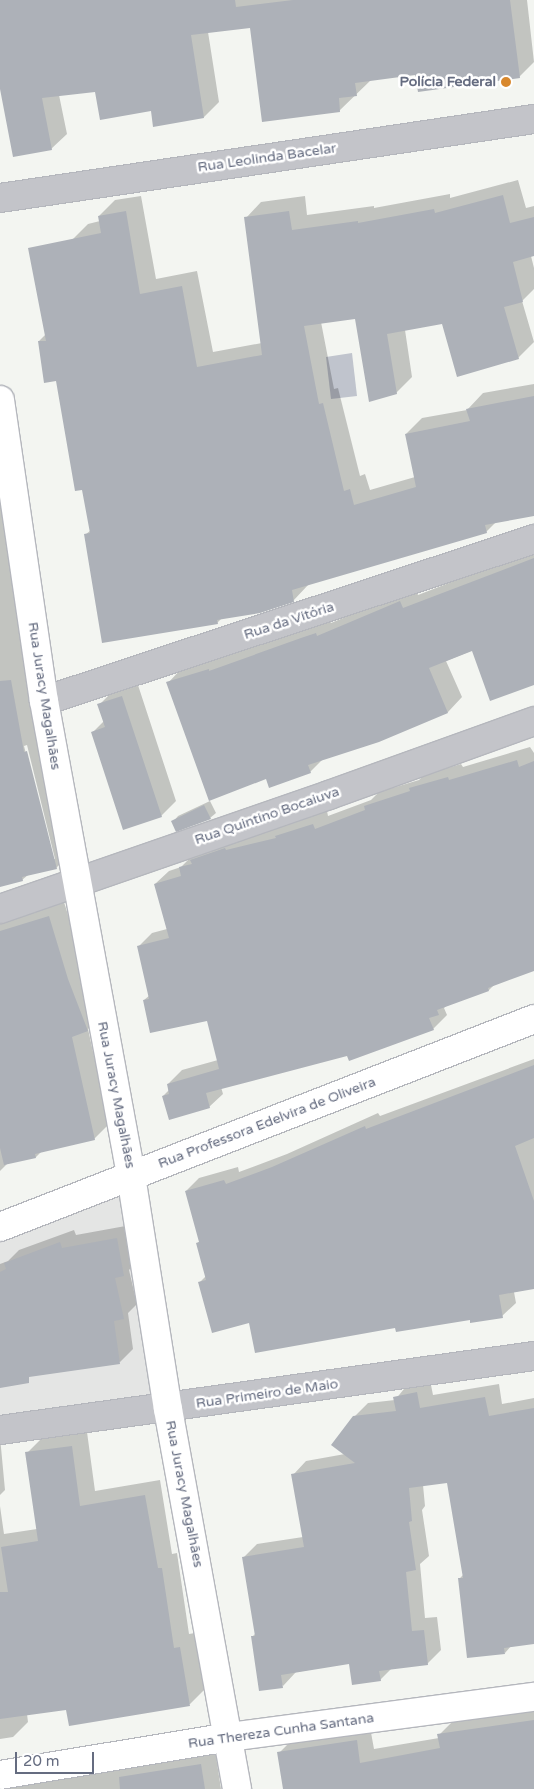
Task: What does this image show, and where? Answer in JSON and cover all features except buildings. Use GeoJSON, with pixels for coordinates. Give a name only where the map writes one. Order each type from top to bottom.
{"type":"FeatureCollection","features":[{"type":"Feature","properties":{"kind":"street","name":"Rua Leolinda Bacelar"},"geometry":{"type":"LineString","coordinates":[[0,198],[534,119]]}},
{"type":"Feature","properties":{"kind":"street","name":"Rua Juracy Magalhães"},"geometry":{"type":"LineString","coordinates":[[0,400],[44,701],[131,1176],[168,1409],[237,1789]]}},
{"type":"Feature","properties":{"kind":"street","name":"Rua da Vitória"},"geometry":{"type":"LineString","coordinates":[[44,701],[534,539]]}},
{"type":"Feature","properties":{"kind":"street","name":"Rua Quintino Bocaiuva"},"geometry":{"type":"LineString","coordinates":[[0,909],[329,795],[534,721]]}},
{"type":"Feature","properties":{"kind":"street","name":"Rua Professora Edelvira de Oliveira"},"geometry":{"type":"LineString","coordinates":[[0,1227],[534,1019]]}},
{"type":"Feature","properties":{"kind":"street","name":"Rua Primeiro de Maio"},"geometry":{"type":"LineString","coordinates":[[0,1430],[168,1409],[534,1356]]}},
{"type":"Feature","properties":{"kind":"street","name":"Rua Thereza Cunha Santana"},"geometry":{"type":"LineString","coordinates":[[0,1775],[229,1737],[534,1697]]}},
{"type":"Feature","properties":{"kind":"shaded area"},"geometry":{"type":"Polygon","coordinates":[[[352,353],[357,396],[331,399],[326,357],[352,353]]]}},
{"type":"Feature","properties":{"kind":"shaded area"},"geometry":{"type":"Polygon","coordinates":[[[120,1193],[158,1402],[0,1422],[0,1241],[120,1193]]]}},
{"type":"Feature","properties":{"kind":"place","name":"Polícia Federal"},"geometry":{"type":"Point","coordinates":[506,82]}}]}
